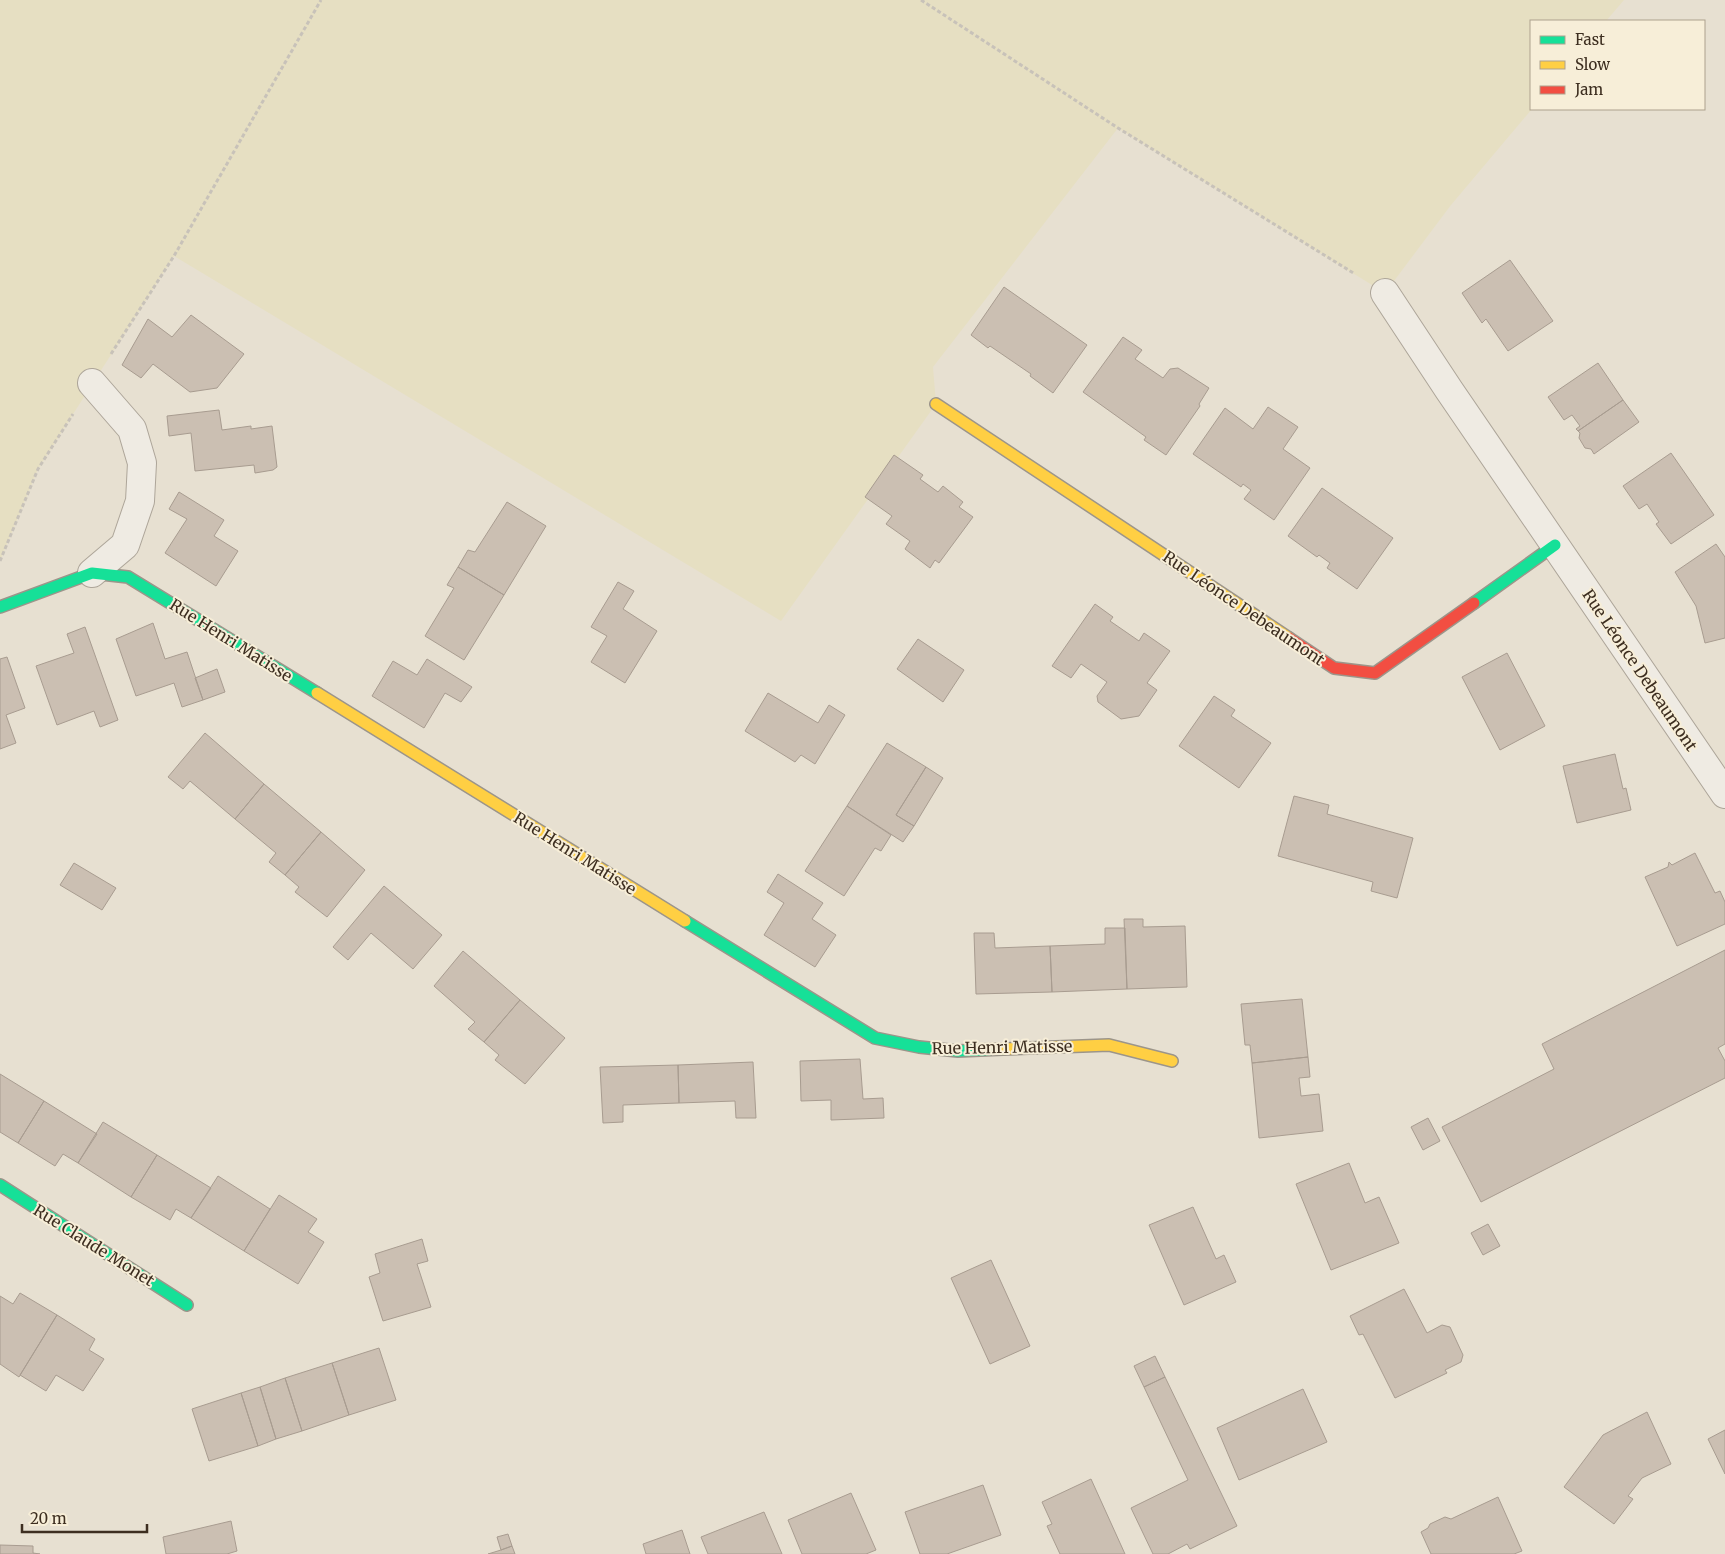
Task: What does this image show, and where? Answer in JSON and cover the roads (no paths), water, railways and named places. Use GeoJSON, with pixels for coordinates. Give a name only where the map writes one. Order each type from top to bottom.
{"type":"FeatureCollection","features":[{"type":"Feature","properties":{"kind":"street","name":"Rue Léonce Debeaumont"},"geometry":{"type":"LineString","coordinates":[[1385,293],[1449,390],[1725,794]]}},
{"type":"Feature","properties":{"kind":"street"},"geometry":{"type":"LineString","coordinates":[[92,383],[132,428],[142,463],[140,501],[125,545],[92,573]]}},
{"type":"Feature","properties":{"kind":"street","name":"Rue Léonce Debeaumont"},"geometry":{"type":"LineString","coordinates":[[936,404],[1334,668],[1375,673],[1555,545]]}},
{"type":"Feature","properties":{"kind":"street","name":"Rue Henri Matisse"},"geometry":{"type":"LineString","coordinates":[[4,605],[92,573],[128,577],[875,1038],[918,1047],[958,1051],[1109,1044],[1172,1061]]}},
{"type":"Feature","properties":{"kind":"street","name":"Rue Claude Monet"},"geometry":{"type":"LineString","coordinates":[[0,1185],[187,1304]]}}]}
